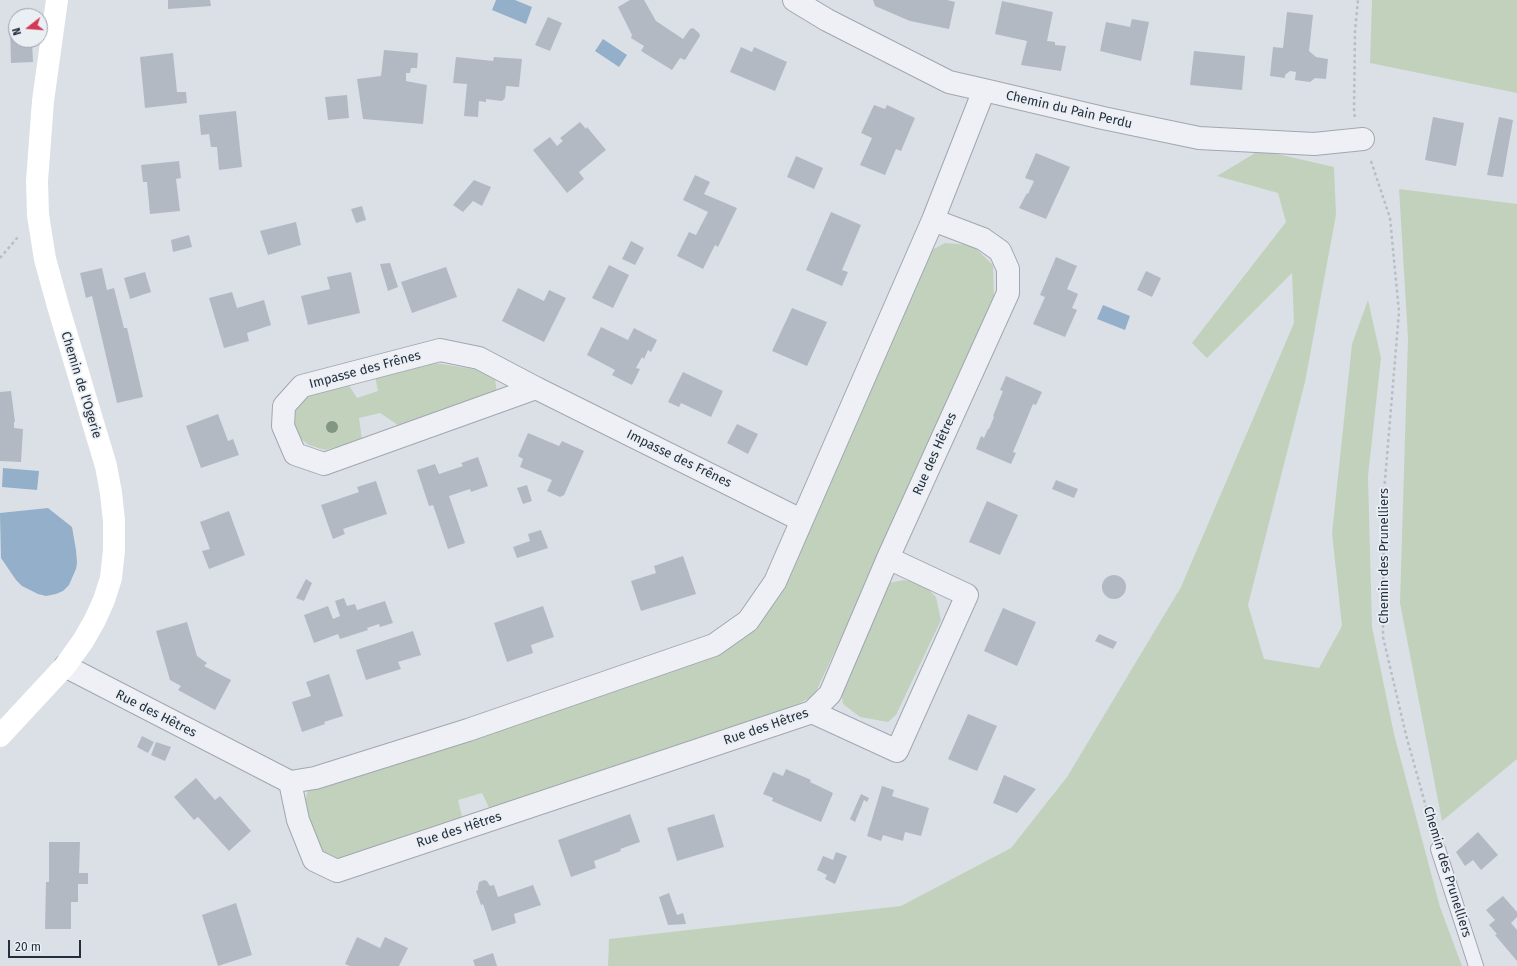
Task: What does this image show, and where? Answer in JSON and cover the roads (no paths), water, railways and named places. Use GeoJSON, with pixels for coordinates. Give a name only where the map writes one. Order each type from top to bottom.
{"type":"FeatureCollection","features":[{"type":"Feature","properties":{"kind":"street","name":"Chemin de l'Ogerie"},"geometry":{"type":"LineString","coordinates":[[0,736],[65,666],[95,620],[104,600],[111,578],[114,550],[114,521],[106,466],[54,293],[45,259],[38,215],[37,181],[43,101],[57,0]]}},
{"type":"Feature","properties":{"kind":"street","name":"Chemin du Pain Perdu"},"geometry":{"type":"LineString","coordinates":[[794,0],[827,20],[949,82],[1103,118],[1200,138],[1314,144],[1363,139]]}},
{"type":"Feature","properties":{"kind":"street"},"geometry":{"type":"LineString","coordinates":[[290,782],[314,778],[468,730],[714,645],[748,621],[775,582],[933,220],[984,90]]}},
{"type":"Feature","properties":{"kind":"street","name":"Rue des Hêtres"},"geometry":{"type":"LineString","coordinates":[[65,666],[290,782],[298,820],[314,860],[337,871],[812,712],[830,694],[888,558],[1008,293],[1008,269],[1000,251],[983,239],[933,220]]}},
{"type":"Feature","properties":{"kind":"street","name":"Impasse des Frênes"},"geometry":{"type":"LineString","coordinates":[[536,388],[324,464],[295,454],[284,426],[284,406],[302,386],[440,350],[479,358],[801,520]]}},
{"type":"Feature","properties":{"kind":"street"},"geometry":{"type":"LineString","coordinates":[[812,712],[897,751],[967,595],[888,558]]}},
{"type":"Feature","properties":{"kind":"lane","name":"Chemin des Prunelliers"},"geometry":{"type":"LineString","coordinates":[[1438,849],[1476,966]]}},
{"type":"Feature","properties":{"kind":"water"},"geometry":{"type":"Polygon","coordinates":[[[496,0],[515,0],[532,7],[526,24],[492,10],[496,0]]]}},
{"type":"Feature","properties":{"kind":"water"},"geometry":{"type":"Polygon","coordinates":[[[603,39],[627,55],[619,67],[595,51],[603,39]]]}},
{"type":"Feature","properties":{"kind":"water"},"geometry":{"type":"Polygon","coordinates":[[[1103,305],[1130,316],[1125,330],[1097,319],[1103,305]]]}},
{"type":"Feature","properties":{"kind":"water"},"geometry":{"type":"Polygon","coordinates":[[[3,468],[39,471],[37,490],[2,487],[3,468]]]}},
{"type":"Feature","properties":{"kind":"water"},"geometry":{"type":"Polygon","coordinates":[[[48,508],[72,527],[77,563],[69,585],[63,591],[46,596],[38,594],[22,586],[1,558],[0,513],[48,508]]]}}]}
